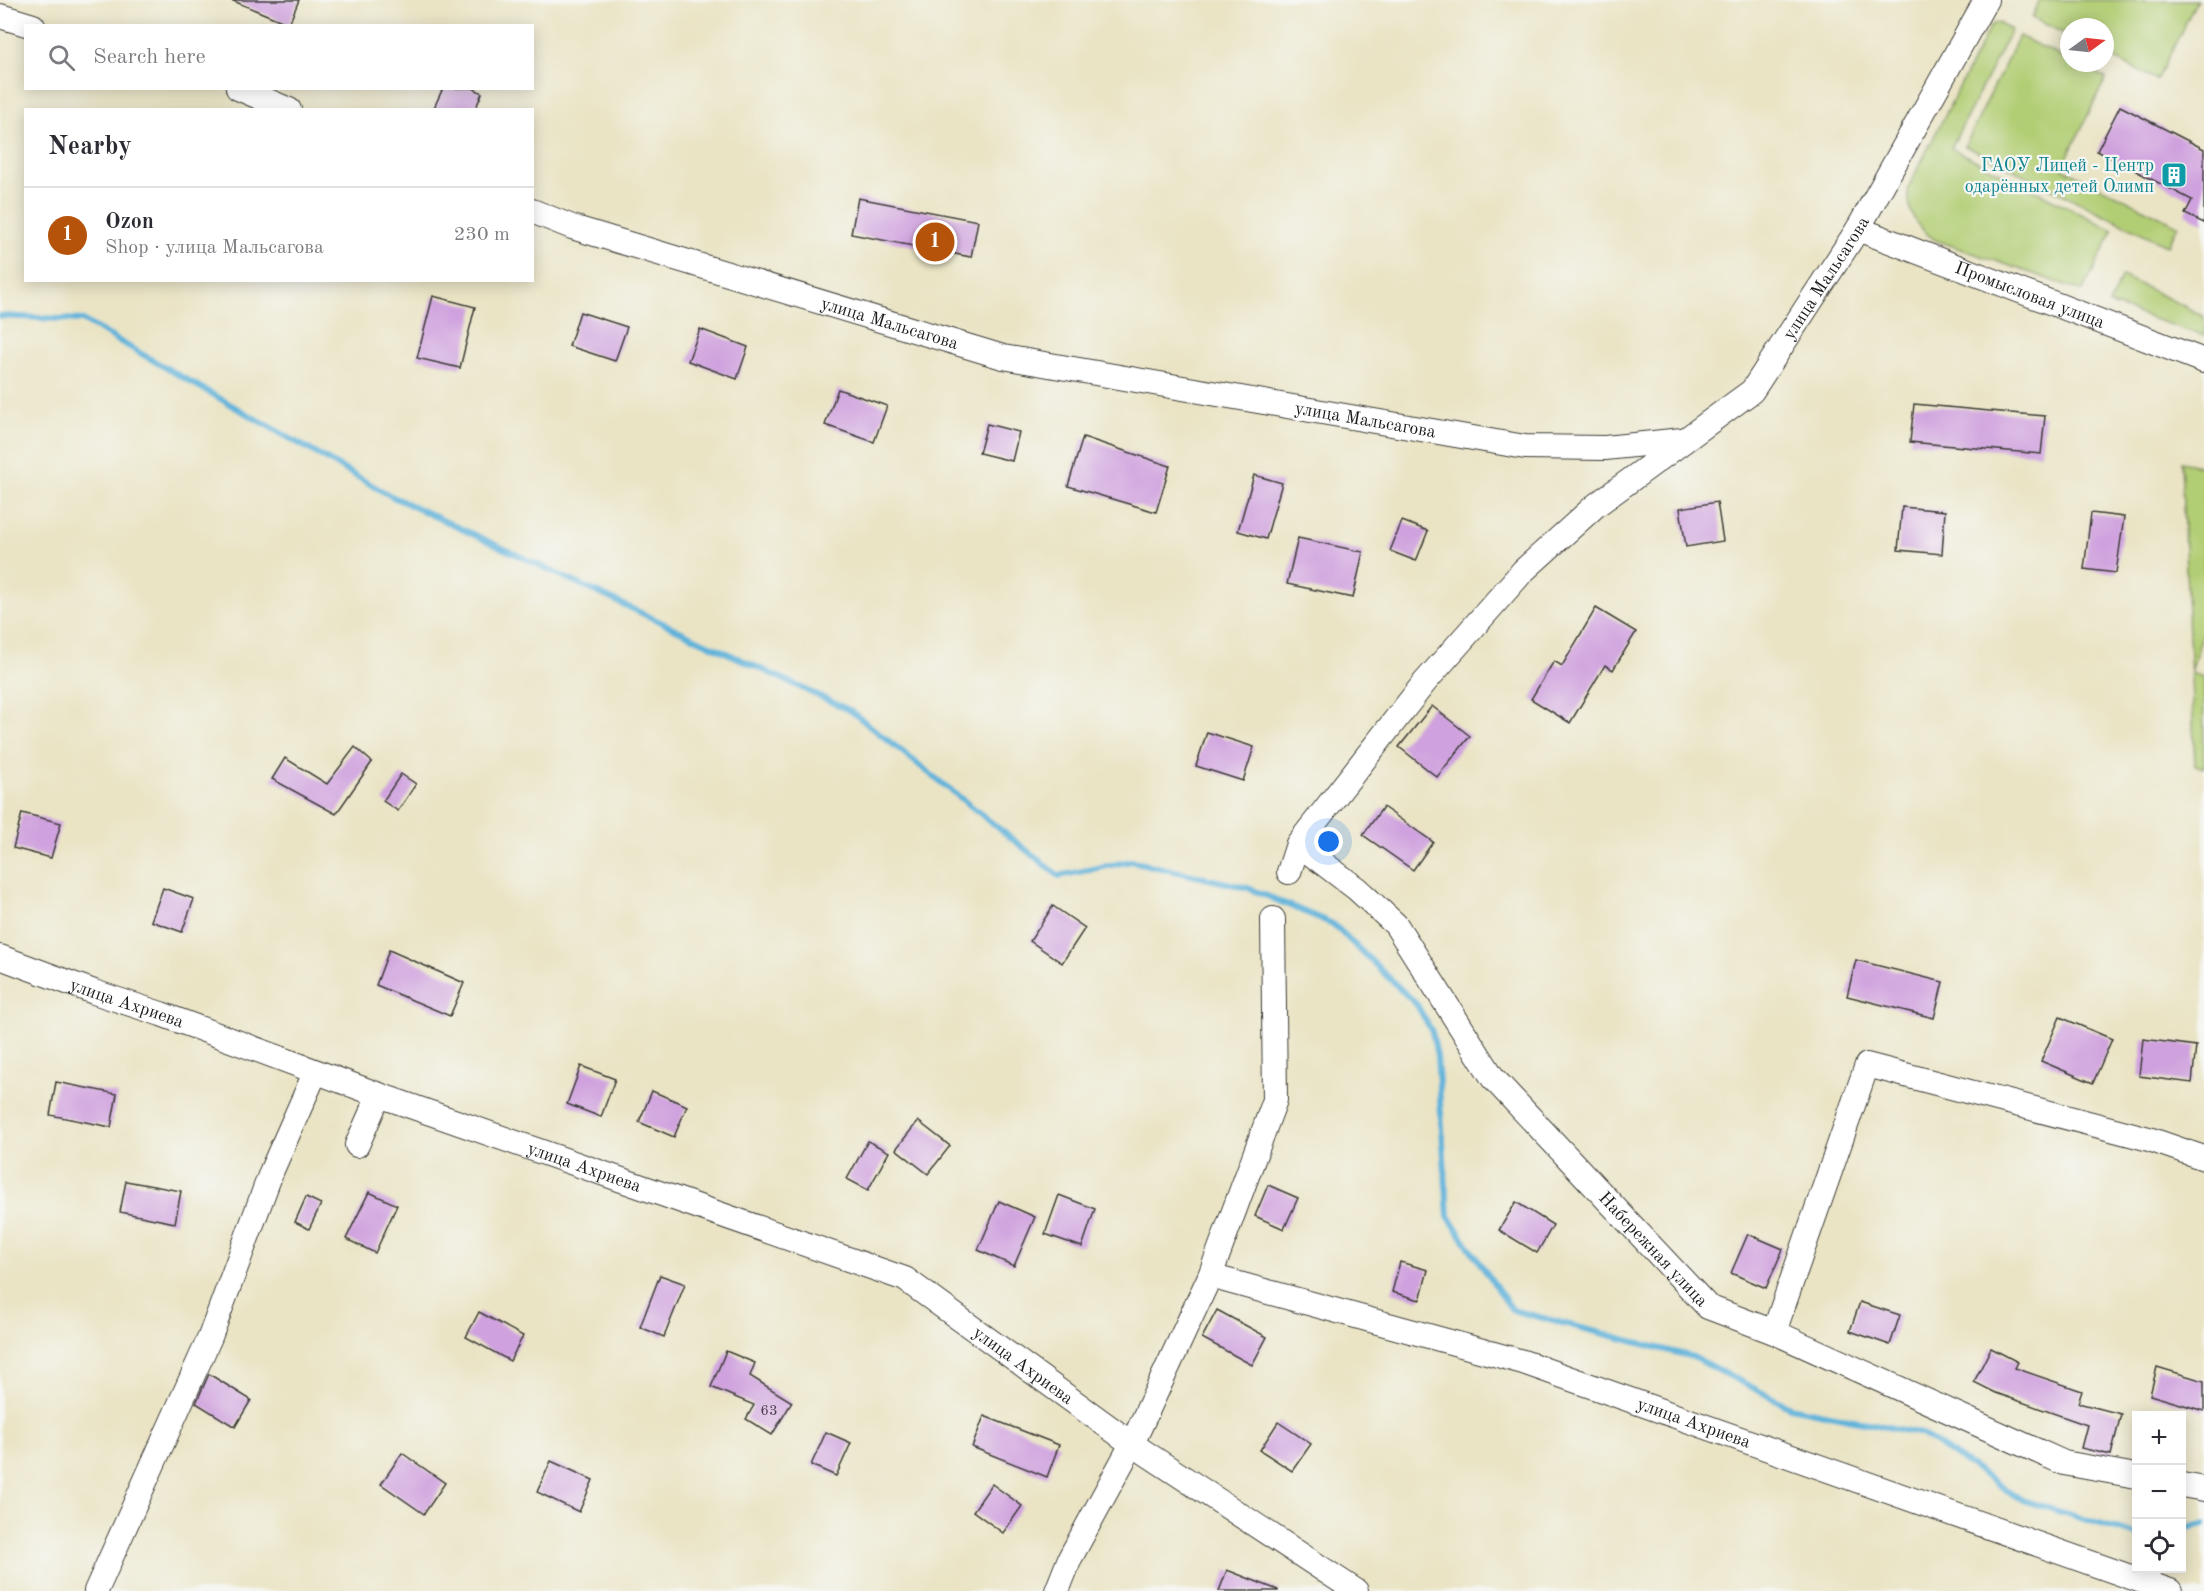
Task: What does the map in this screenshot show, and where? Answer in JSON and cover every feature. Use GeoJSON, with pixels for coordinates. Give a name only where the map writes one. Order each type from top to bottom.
{"type":"FeatureCollection","features":[{"type":"Feature","properties":{"kind":"street","name":"улица Мальсагова"},"geometry":{"type":"LineString","coordinates":[[534,212],[572,227],[1003,357],[1525,447],[1605,448],[1682,440],[1752,391],[1858,229],[1986,0]]}},
{"type":"Feature","properties":{"kind":"street"},"geometry":{"type":"LineString","coordinates":[[0,16],[26,24]]}},
{"type":"Feature","properties":{"kind":"street"},"geometry":{"type":"LineString","coordinates":[[243,90],[284,108]]}},
{"type":"Feature","properties":{"kind":"street","name":"Промысловая улица"},"geometry":{"type":"LineString","coordinates":[[1858,229],[2204,361]]}},
{"type":"Feature","properties":{"kind":"street"},"geometry":{"type":"LineString","coordinates":[[1289,872],[1298,844],[1425,682],[1522,571],[1594,506],[1682,440]]}},
{"type":"Feature","properties":{"kind":"street","name":"Набережная улица"},"geometry":{"type":"LineString","coordinates":[[1298,844],[1357,889],[1396,925],[1493,1078],[1708,1307],[1774,1332],[2064,1463],[2132,1475]]}},
{"type":"Feature","properties":{"kind":"street"},"geometry":{"type":"LineString","coordinates":[[1057,1591],[1070,1557],[1132,1444],[1210,1276],[1275,1100],[1273,919]]}},
{"type":"Feature","properties":{"kind":"street","name":"улица Ахриева"},"geometry":{"type":"LineString","coordinates":[[0,957],[379,1095],[905,1279],[1132,1444],[1356,1591]]}},
{"type":"Feature","properties":{"kind":"street"},"geometry":{"type":"LineString","coordinates":[[1774,1332],[1867,1065],[2149,1138],[2204,1158]]}},
{"type":"Feature","properties":{"kind":"street"},"geometry":{"type":"LineString","coordinates":[[96,1591],[210,1337],[272,1170],[315,1072]]}},
{"type":"Feature","properties":{"kind":"street"},"geometry":{"type":"LineString","coordinates":[[357,1145],[379,1095]]}},
{"type":"Feature","properties":{"kind":"street","name":"улица Ахриева"},"geometry":{"type":"LineString","coordinates":[[1210,1276],[1523,1362],[2170,1591]]}},
{"type":"Feature","properties":{"kind":"street"},"geometry":{"type":"LineString","coordinates":[[2186,1486],[2204,1489]]}},
{"type":"Feature","properties":{"kind":"green space"},"geometry":{"type":"Polygon","coordinates":[[[2040,0],[2197,0],[2157,80],[2114,58],[2114,18],[2060,18],[2060,32],[2032,18],[2040,0]]]}},
{"type":"Feature","properties":{"kind":"green space"},"geometry":{"type":"Polygon","coordinates":[[[1995,23],[2000,23],[2011,30],[1951,148],[2113,230],[2083,291],[1935,240],[1917,224],[1911,212],[1908,188],[1990,27],[1995,23]]]}},
{"type":"Feature","properties":{"kind":"green space"},"geometry":{"type":"Polygon","coordinates":[[[2019,36],[2060,56],[2060,72],[2094,72],[2106,78],[2062,168],[2178,225],[2168,246],[1965,146],[2019,36]]]}},
{"type":"Feature","properties":{"kind":"green space"},"geometry":{"type":"Polygon","coordinates":[[[2122,276],[2204,316],[2204,336],[2109,304],[2122,276]]]}},
{"type":"Feature","properties":{"kind":"green space"},"geometry":{"type":"Polygon","coordinates":[[[2181,462],[2204,467],[2204,628],[2191,673],[2204,677],[2204,768],[2195,765],[2181,462]]]}},
{"type":"Feature","properties":{"kind":"building"},"geometry":{"type":"Polygon","coordinates":[[[231,0],[299,0],[289,24],[231,0]]]}},
{"type":"Feature","properties":{"kind":"building"},"geometry":{"type":"Polygon","coordinates":[[[442,90],[477,90],[482,93],[476,108],[434,108],[442,90]]]}},
{"type":"Feature","properties":{"kind":"building","name":"ГАОУ Лицей - Центр одарённых детей Олимп"},"geometry":{"type":"Polygon","coordinates":[[[2120,106],[2204,149],[2204,223],[2185,214],[2192,200],[2097,151],[2120,106]]]}},
{"type":"Feature","properties":{"kind":"building"},"geometry":{"type":"Polygon","coordinates":[[[858,198],[978,221],[971,257],[851,234],[858,198]]]}},
{"type":"Feature","properties":{"kind":"building"},"geometry":{"type":"Polygon","coordinates":[[[433,296],[475,307],[460,368],[417,358],[433,296]]]}},
{"type":"Feature","properties":{"kind":"building"},"geometry":{"type":"Polygon","coordinates":[[[580,312],[627,327],[615,361],[569,346],[580,312]]]}},
{"type":"Feature","properties":{"kind":"building"},"geometry":{"type":"Polygon","coordinates":[[[700,329],[748,347],[737,379],[688,361],[700,329]]]}},
{"type":"Feature","properties":{"kind":"building"},"geometry":{"type":"Polygon","coordinates":[[[838,389],[887,406],[874,442],[825,425],[838,389]]]}},
{"type":"Feature","properties":{"kind":"building"},"geometry":{"type":"Polygon","coordinates":[[[1914,404],[2045,416],[2041,454],[1910,442],[1914,404]]]}},
{"type":"Feature","properties":{"kind":"building"},"geometry":{"type":"Polygon","coordinates":[[[987,424],[1019,432],[1012,461],[979,453],[987,424]]]}},
{"type":"Feature","properties":{"kind":"building"},"geometry":{"type":"Polygon","coordinates":[[[1083,437],[1170,466],[1156,512],[1068,486],[1083,437]]]}},
{"type":"Feature","properties":{"kind":"building"},"geometry":{"type":"Polygon","coordinates":[[[1254,475],[1282,483],[1266,539],[1238,531],[1254,475]]]}},
{"type":"Feature","properties":{"kind":"building"},"geometry":{"type":"Polygon","coordinates":[[[1717,502],[1723,541],[1686,547],[1680,508],[1717,502]]]}},
{"type":"Feature","properties":{"kind":"building"},"geometry":{"type":"Polygon","coordinates":[[[1902,507],[1945,511],[1942,554],[1898,550],[1902,507]]]}},
{"type":"Feature","properties":{"kind":"building"},"geometry":{"type":"Polygon","coordinates":[[[2091,513],[2124,517],[2116,573],[2084,569],[2091,513]]]}},
{"type":"Feature","properties":{"kind":"building"},"geometry":{"type":"Polygon","coordinates":[[[1402,521],[1428,531],[1416,561],[1390,551],[1402,521]]]}},
{"type":"Feature","properties":{"kind":"building"},"geometry":{"type":"Polygon","coordinates":[[[1298,538],[1363,552],[1353,598],[1287,584],[1298,538]]]}},
{"type":"Feature","properties":{"kind":"building"},"geometry":{"type":"Polygon","coordinates":[[[1596,608],[1636,632],[1613,670],[1605,665],[1570,723],[1531,699],[1554,661],[1562,666],[1596,608]]]}},
{"type":"Feature","properties":{"kind":"building"},"geometry":{"type":"Polygon","coordinates":[[[1432,706],[1470,736],[1437,777],[1399,747],[1432,706]]]}},
{"type":"Feature","properties":{"kind":"building"},"geometry":{"type":"Polygon","coordinates":[[[1207,732],[1254,747],[1243,781],[1196,766],[1207,732]]]}},
{"type":"Feature","properties":{"kind":"building"},"geometry":{"type":"Polygon","coordinates":[[[355,747],[372,762],[336,814],[272,779],[285,758],[327,784],[355,747]]]}},
{"type":"Feature","properties":{"kind":"building"},"geometry":{"type":"Polygon","coordinates":[[[401,774],[416,784],[398,811],[383,801],[401,774]]]}},
{"type":"Feature","properties":{"kind":"building"},"geometry":{"type":"Polygon","coordinates":[[[1383,807],[1433,842],[1413,870],[1363,835],[1383,807]]]}},
{"type":"Feature","properties":{"kind":"building"},"geometry":{"type":"Polygon","coordinates":[[[22,813],[61,823],[51,858],[13,848],[22,813]]]}},
{"type":"Feature","properties":{"kind":"building"},"geometry":{"type":"Polygon","coordinates":[[[163,888],[194,899],[182,932],[151,921],[163,888]]]}},
{"type":"Feature","properties":{"kind":"building"},"geometry":{"type":"Polygon","coordinates":[[[1053,906],[1085,928],[1062,963],[1030,941],[1053,906]]]}},
{"type":"Feature","properties":{"kind":"building"},"geometry":{"type":"Polygon","coordinates":[[[389,950],[464,983],[450,1016],[376,985],[389,950]]]}},
{"type":"Feature","properties":{"kind":"building"},"geometry":{"type":"Polygon","coordinates":[[[1856,960],[1943,982],[1934,1018],[1847,996],[1856,960]]]}},
{"type":"Feature","properties":{"kind":"building"},"geometry":{"type":"Polygon","coordinates":[[[2060,1017],[2112,1039],[2093,1083],[2041,1061],[2060,1017]]]}},
{"type":"Feature","properties":{"kind":"building"},"geometry":{"type":"Polygon","coordinates":[[[2143,1039],[2196,1046],[2192,1083],[2139,1076],[2143,1039]]]}},
{"type":"Feature","properties":{"kind":"building"},"geometry":{"type":"Polygon","coordinates":[[[581,1066],[615,1079],[601,1117],[567,1104],[581,1066]]]}},
{"type":"Feature","properties":{"kind":"building"},"geometry":{"type":"Polygon","coordinates":[[[56,1082],[117,1094],[111,1127],[50,1115],[56,1082]]]}},
{"type":"Feature","properties":{"kind":"building"},"geometry":{"type":"Polygon","coordinates":[[[652,1091],[687,1106],[674,1137],[639,1122],[652,1091]]]}},
{"type":"Feature","properties":{"kind":"building"},"geometry":{"type":"Polygon","coordinates":[[[918,1121],[950,1146],[928,1174],[896,1149],[918,1121]]]}},
{"type":"Feature","properties":{"kind":"building"},"geometry":{"type":"Polygon","coordinates":[[[868,1141],[889,1152],[868,1190],[847,1179],[868,1141]]]}},
{"type":"Feature","properties":{"kind":"building"},"geometry":{"type":"Polygon","coordinates":[[[126,1181],[181,1191],[175,1223],[120,1212],[126,1181]]]}},
{"type":"Feature","properties":{"kind":"building"},"geometry":{"type":"Polygon","coordinates":[[[1268,1185],[1298,1198],[1284,1229],[1255,1216],[1268,1185]]]}},
{"type":"Feature","properties":{"kind":"building"},"geometry":{"type":"Polygon","coordinates":[[[369,1192],[397,1205],[375,1253],[346,1239],[369,1192]]]}},
{"type":"Feature","properties":{"kind":"building"},"geometry":{"type":"Polygon","coordinates":[[[1059,1195],[1095,1209],[1082,1247],[1045,1234],[1059,1195]]]}},
{"type":"Feature","properties":{"kind":"building"},"geometry":{"type":"Polygon","coordinates":[[[306,1197],[321,1204],[309,1229],[295,1222],[306,1197]]]}},
{"type":"Feature","properties":{"kind":"building"},"geometry":{"type":"Polygon","coordinates":[[[999,1201],[1035,1217],[1014,1266],[978,1250],[999,1201]]]}},
{"type":"Feature","properties":{"kind":"building"},"geometry":{"type":"Polygon","coordinates":[[[1516,1202],[1553,1225],[1537,1253],[1499,1230],[1516,1202]]]}},
{"type":"Feature","properties":{"kind":"building"},"geometry":{"type":"Polygon","coordinates":[[[1748,1234],[1783,1249],[1766,1288],[1731,1273],[1748,1234]]]}},
{"type":"Feature","properties":{"kind":"building"},"geometry":{"type":"Polygon","coordinates":[[[1400,1262],[1428,1270],[1420,1300],[1392,1292],[1400,1262]]]}},
{"type":"Feature","properties":{"kind":"building"},"geometry":{"type":"Polygon","coordinates":[[[660,1275],[685,1284],[664,1337],[640,1327],[660,1275]]]}},
{"type":"Feature","properties":{"kind":"building"},"geometry":{"type":"Polygon","coordinates":[[[1860,1302],[1900,1315],[1890,1345],[1850,1331],[1860,1302]]]}},
{"type":"Feature","properties":{"kind":"building"},"geometry":{"type":"Polygon","coordinates":[[[1217,1310],[1267,1337],[1252,1365],[1202,1338],[1217,1310]]]}},
{"type":"Feature","properties":{"kind":"building"},"geometry":{"type":"Polygon","coordinates":[[[479,1312],[523,1336],[510,1361],[466,1337],[479,1312]]]}},
{"type":"Feature","properties":{"kind":"building"},"geometry":{"type":"Polygon","coordinates":[[[1991,1348],[2018,1362],[2015,1368],[2082,1391],[2078,1403],[2121,1414],[2111,1455],[2081,1448],[2087,1425],[1996,1393],[1974,1382],[1991,1348]]]}},
{"type":"Feature","properties":{"kind":"building"},"geometry":{"type":"Polygon","coordinates":[[[726,1351],[755,1363],[750,1376],[792,1402],[772,1435],[746,1419],[754,1405],[711,1387],[726,1351]]]}},
{"type":"Feature","properties":{"kind":"building"},"geometry":{"type":"Polygon","coordinates":[[[2157,1367],[2204,1381],[2204,1411],[2150,1395],[2157,1367]]]}},
{"type":"Feature","properties":{"kind":"building"},"geometry":{"type":"Polygon","coordinates":[[[209,1374],[251,1400],[235,1427],[196,1403],[209,1374]]]}},
{"type":"Feature","properties":{"kind":"building"},"geometry":{"type":"Polygon","coordinates":[[[984,1416],[1059,1445],[1047,1477],[972,1447],[984,1416]]]}},
{"type":"Feature","properties":{"kind":"building"},"geometry":{"type":"Polygon","coordinates":[[[1278,1422],[1311,1444],[1292,1471],[1260,1450],[1278,1422]]]}},
{"type":"Feature","properties":{"kind":"building"},"geometry":{"type":"Polygon","coordinates":[[[826,1432],[851,1443],[836,1476],[811,1465],[826,1432]]]}},
{"type":"Feature","properties":{"kind":"building"},"geometry":{"type":"Polygon","coordinates":[[[402,1453],[445,1483],[424,1514],[381,1484],[402,1453]]]}},
{"type":"Feature","properties":{"kind":"building"},"geometry":{"type":"Polygon","coordinates":[[[551,1461],[593,1480],[579,1512],[537,1492],[551,1461]]]}},
{"type":"Feature","properties":{"kind":"building"},"geometry":{"type":"Polygon","coordinates":[[[992,1484],[1022,1506],[1003,1533],[973,1511],[992,1484]]]}},
{"type":"Feature","properties":{"kind":"building"},"geometry":{"type":"Polygon","coordinates":[[[1227,1570],[1278,1590],[1278,1591],[1219,1591],[1227,1570]]]}},
{"type":"Feature","properties":{"kind":"waterway"},"geometry":{"type":"LineString","coordinates":[[0,316],[82,320],[391,496],[851,711],[1059,876],[1131,861],[1248,888],[1333,924],[1417,1005],[1432,1032],[1437,1056],[1448,1216],[1512,1310],[1693,1357],[1790,1407],[1922,1434],[2022,1500],[2132,1534]]}},
{"type":"Feature","properties":{"kind":"waterway"},"geometry":{"type":"LineString","coordinates":[[2186,1528],[2204,1524]]}},
{"type":"Feature","properties":{"kind":"place","name":"ГАОУ Лицей - Центр одарённых детей Олимп"},"geometry":{"type":"Point","coordinates":[2174,175]}},
{"type":"Feature","properties":{"kind":"place","name":"Ozon"},"geometry":{"type":"Point","coordinates":[935,242]}}]}
